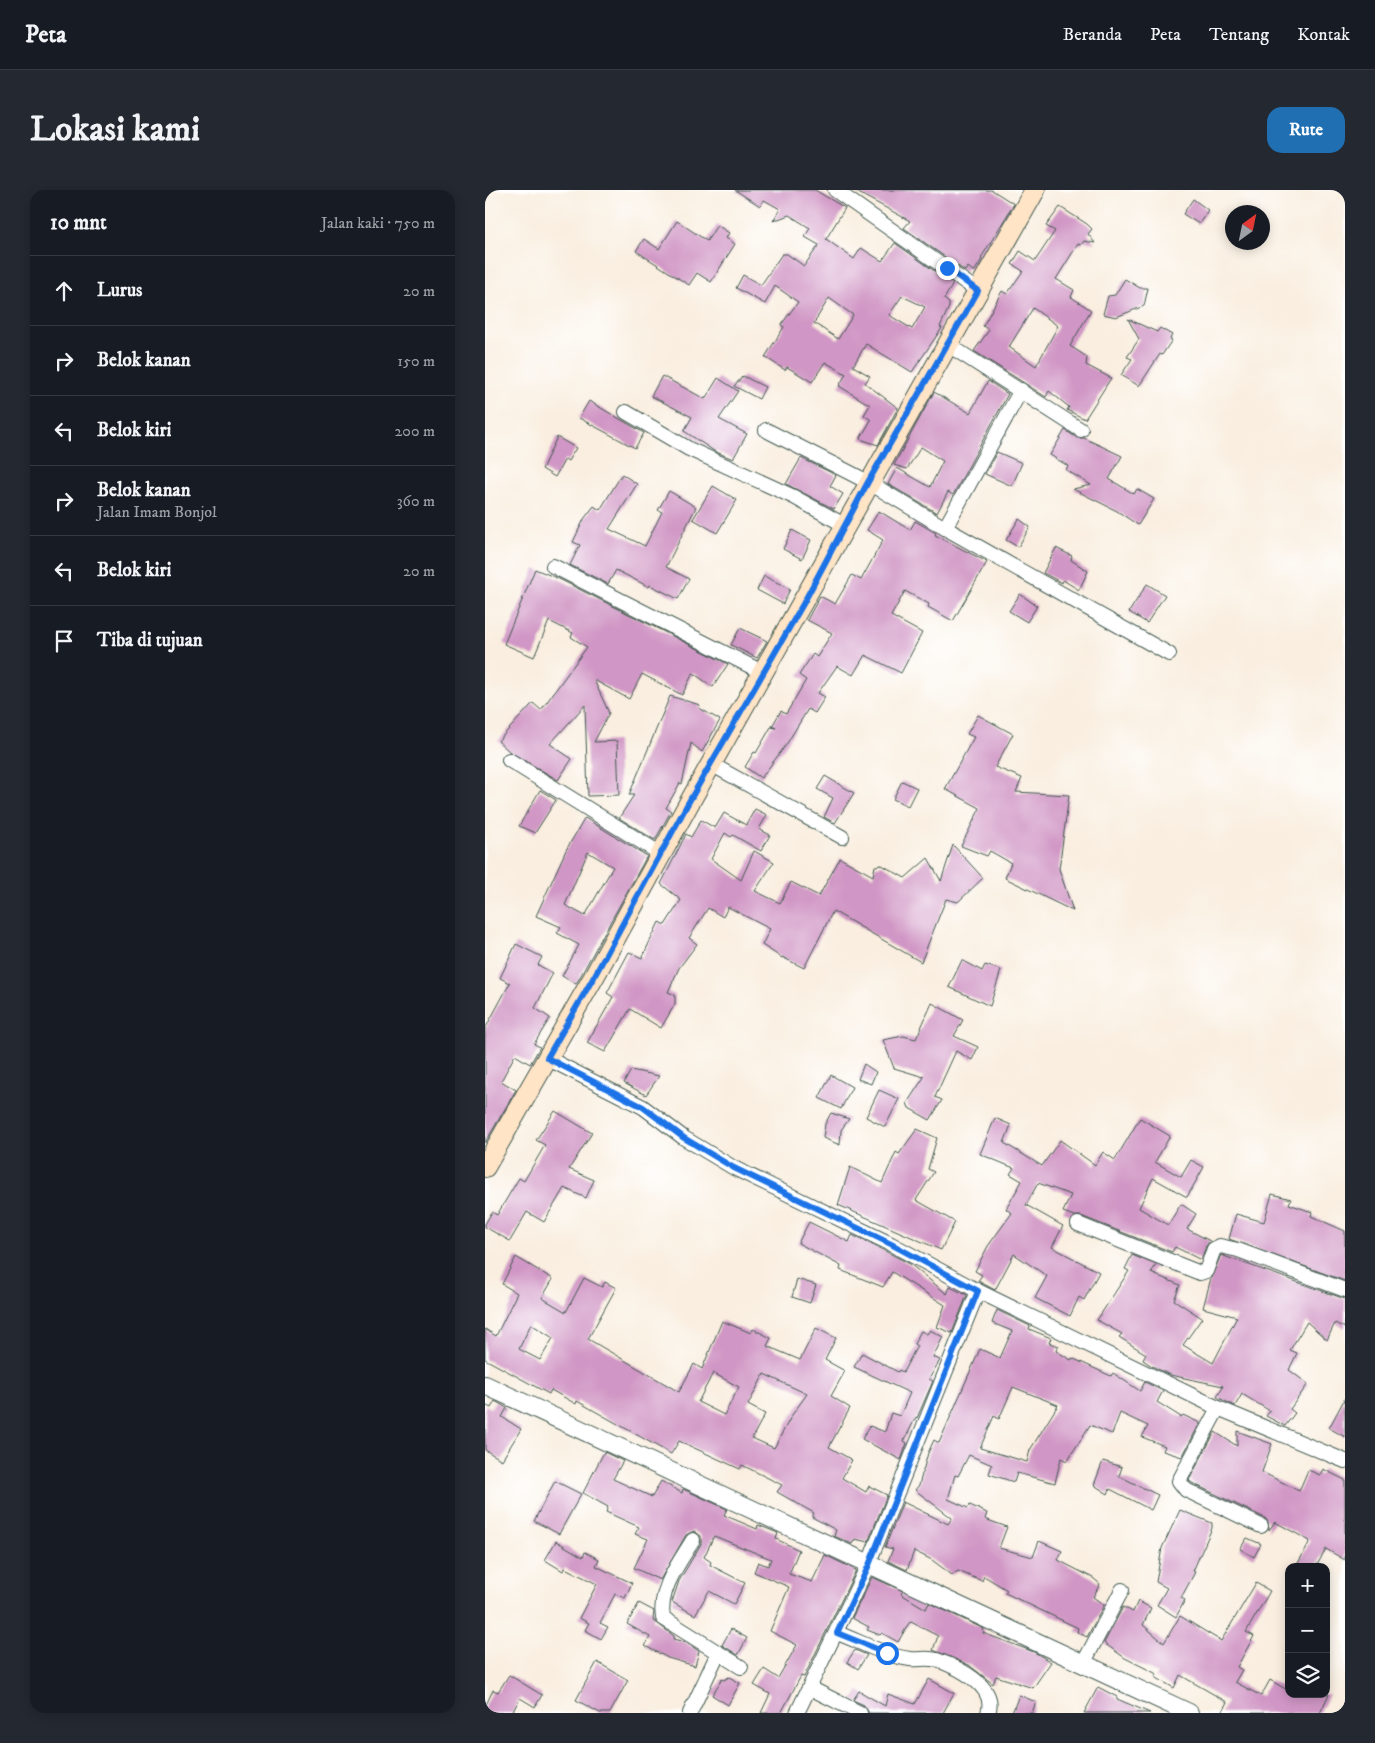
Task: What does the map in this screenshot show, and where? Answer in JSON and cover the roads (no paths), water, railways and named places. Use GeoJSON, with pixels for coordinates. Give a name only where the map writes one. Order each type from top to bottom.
{"type":"FeatureCollection","features":[{"type":"Feature","properties":{"kind":"main road"},"geometry":{"type":"LineString","coordinates":[[485,1167],[764,673],[846,526],[868,482],[1035,190]]}},
{"type":"Feature","properties":{"kind":"street"},"geometry":{"type":"LineString","coordinates":[[835,190],[978,291]]}},
{"type":"Feature","properties":{"kind":"street"},"geometry":{"type":"LineString","coordinates":[[947,344],[1081,430]]}},
{"type":"Feature","properties":{"kind":"street"},"geometry":{"type":"LineString","coordinates":[[945,528],[1021,390]]}},
{"type":"Feature","properties":{"kind":"street"},"geometry":{"type":"LineString","coordinates":[[626,412],[689,449],[794,497],[846,526]]}},
{"type":"Feature","properties":{"kind":"street"},"geometry":{"type":"LineString","coordinates":[[766,430],[868,482],[945,528],[1169,654]]}},
{"type":"Feature","properties":{"kind":"street"},"geometry":{"type":"LineString","coordinates":[[553,566],[764,673]]}},
{"type":"Feature","properties":{"kind":"street"},"geometry":{"type":"LineString","coordinates":[[509,760],[661,854]]}},
{"type":"Feature","properties":{"kind":"street"},"geometry":{"type":"LineString","coordinates":[[711,764],[842,837]]}},
{"type":"Feature","properties":{"kind":"street"},"geometry":{"type":"LineString","coordinates":[[547,1058],[643,1107],[684,1138],[734,1168],[891,1244],[978,1291],[1218,1408],[1345,1462]]}},
{"type":"Feature","properties":{"kind":"street"},"geometry":{"type":"LineString","coordinates":[[1078,1224],[1200,1273],[1206,1271],[1214,1249],[1220,1246],[1238,1250],[1345,1290]]}},
{"type":"Feature","properties":{"kind":"street"},"geometry":{"type":"LineString","coordinates":[[797,1713],[869,1565],[978,1291]]}},
{"type":"Feature","properties":{"kind":"street"},"geometry":{"type":"LineString","coordinates":[[485,1385],[1189,1713]]}},
{"type":"Feature","properties":{"kind":"street"},"geometry":{"type":"LineString","coordinates":[[1218,1408],[1180,1476],[1179,1482],[1186,1490],[1261,1526]]}},
{"type":"Feature","properties":{"kind":"street"},"geometry":{"type":"LineString","coordinates":[[693,1540],[668,1584],[662,1607],[663,1618],[741,1667]]}},
{"type":"Feature","properties":{"kind":"street"},"geometry":{"type":"LineString","coordinates":[[1083,1664],[1122,1590]]}},
{"type":"Feature","properties":{"kind":"street"},"geometry":{"type":"LineString","coordinates":[[837,1633],[887,1653],[909,1659],[924,1658],[937,1660],[961,1672],[980,1684],[985,1691],[989,1702],[988,1713]]}},
{"type":"Feature","properties":{"kind":"street"},"geometry":{"type":"LineString","coordinates":[[690,1713],[718,1652]]}},
{"type":"Feature","properties":{"kind":"street"},"geometry":{"type":"LineString","coordinates":[[810,1688],[861,1713]]}}]}
